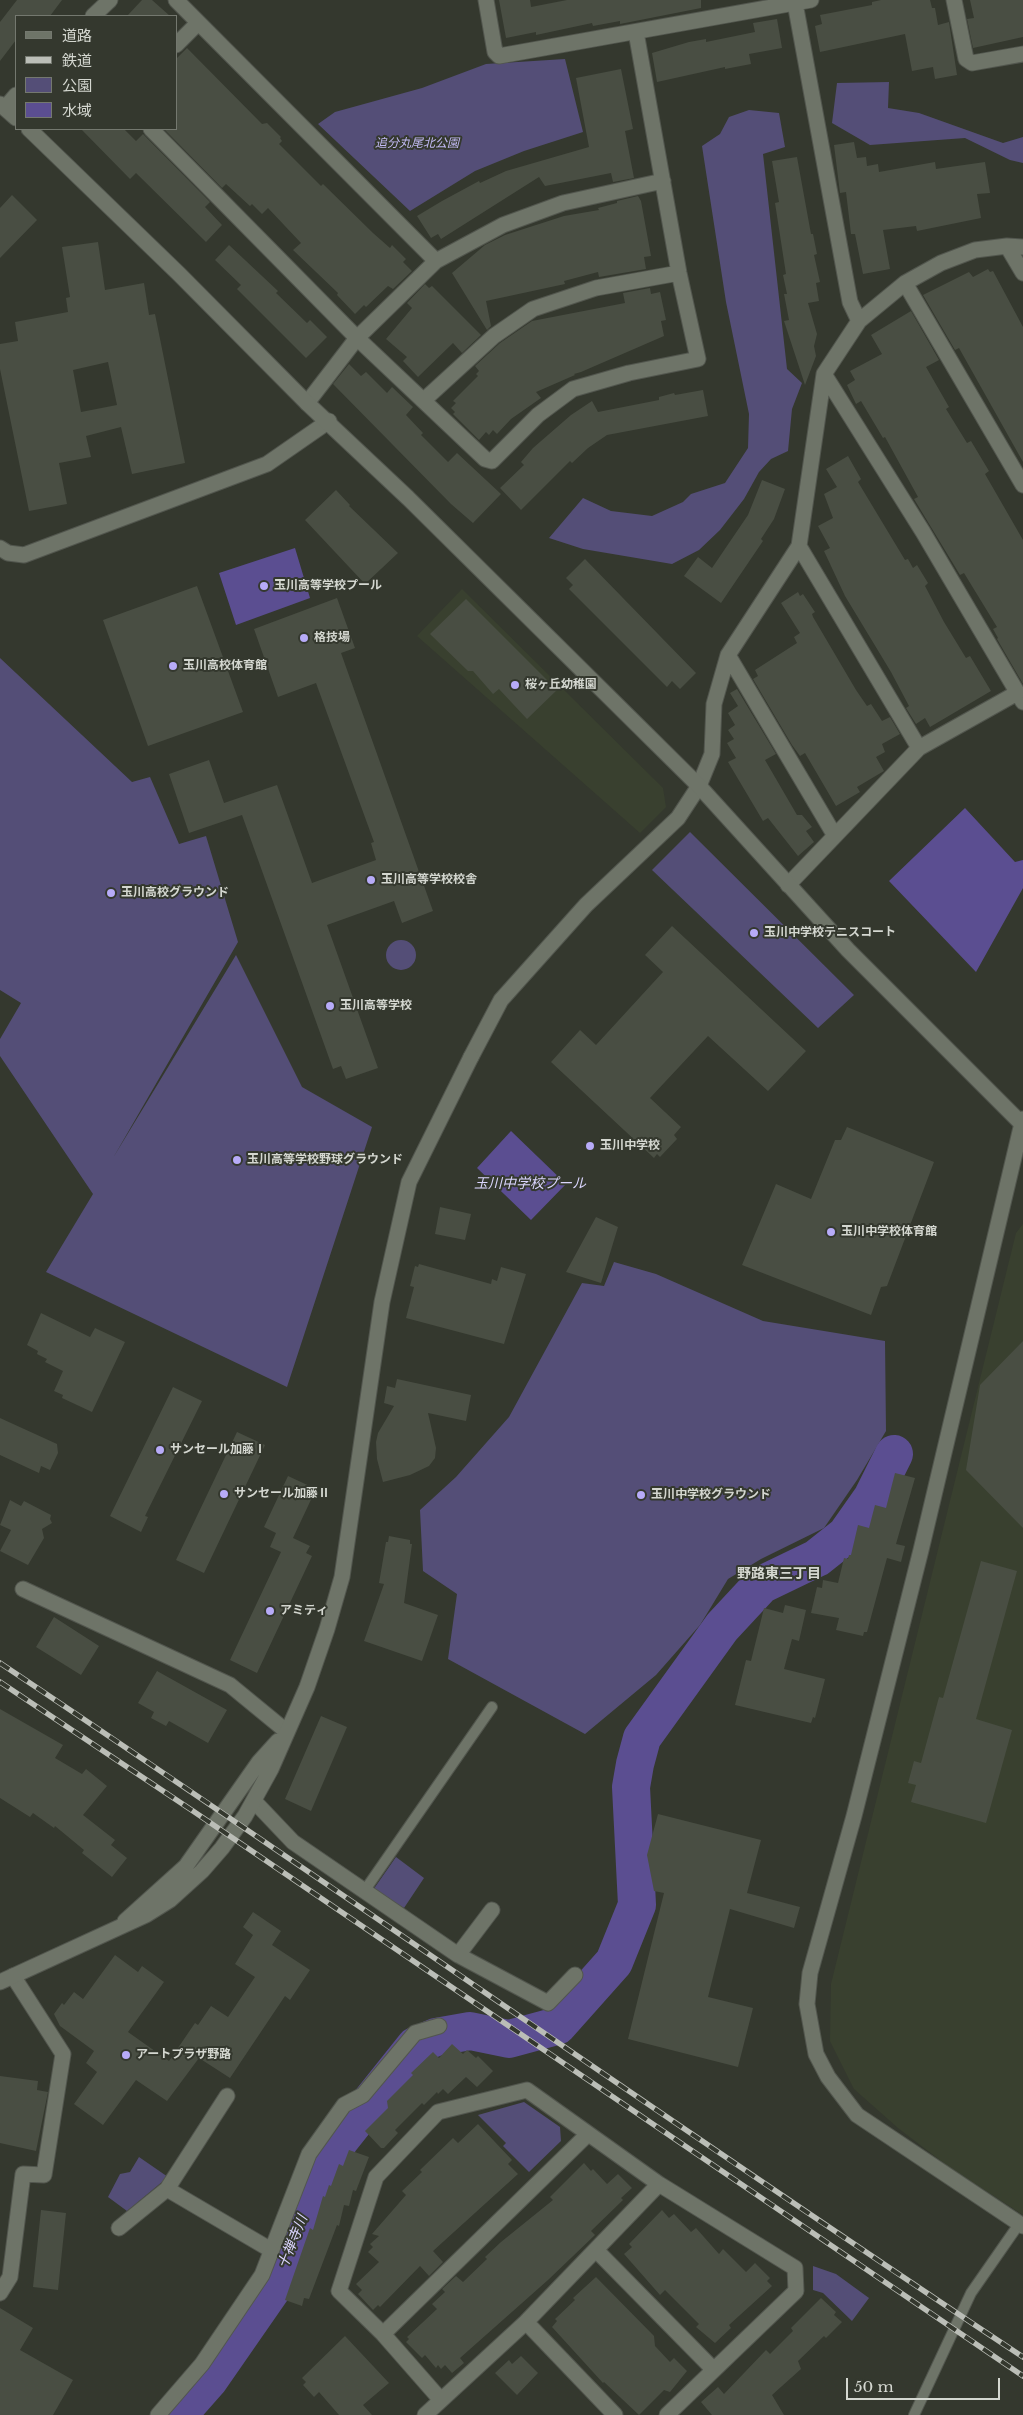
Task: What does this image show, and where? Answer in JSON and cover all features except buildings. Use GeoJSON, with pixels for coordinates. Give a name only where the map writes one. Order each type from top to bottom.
{"type":"FeatureCollection","features":[{"type":"Feature","properties":{"kind":"street"},"geometry":{"type":"LineString","coordinates":[[94,15],[110,0]]}},
{"type":"Feature","properties":{"kind":"street"},"geometry":{"type":"LineString","coordinates":[[176,0],[436,261]]}},
{"type":"Feature","properties":{"kind":"street"},"geometry":{"type":"LineString","coordinates":[[486,0],[495,52],[499,56],[811,0]]}},
{"type":"Feature","properties":{"kind":"street"},"geometry":{"type":"LineString","coordinates":[[954,0],[966,59],[972,63],[1023,54]]}},
{"type":"Feature","properties":{"kind":"street"},"geometry":{"type":"LineString","coordinates":[[795,3],[850,302],[859,321]]}},
{"type":"Feature","properties":{"kind":"street"},"geometry":{"type":"LineString","coordinates":[[178,43],[198,23]]}},
{"type":"Feature","properties":{"kind":"street"},"geometry":{"type":"LineString","coordinates":[[153,130],[357,338],[485,459],[492,461],[538,415],[573,389],[628,373],[698,359],[679,273],[636,32]]}},
{"type":"Feature","properties":{"kind":"street"},"geometry":{"type":"LineString","coordinates":[[15,96],[2,108],[15,117]]}},
{"type":"Feature","properties":{"kind":"street"},"geometry":{"type":"LineString","coordinates":[[30,130],[180,274],[307,403],[329,421],[699,786],[848,950],[1023,1122],[922,1550],[854,1816],[810,1973],[806,2004],[816,2054],[828,2077],[857,2115],[1021,2225]]}},
{"type":"Feature","properties":{"kind":"street"},"geometry":{"type":"LineString","coordinates":[[307,403],[357,338],[436,261],[503,225],[563,203],[663,181]]}},
{"type":"Feature","properties":{"kind":"street"},"geometry":{"type":"LineString","coordinates":[[0,2293],[10,2277],[23,2174],[44,2175],[63,2054],[7,1979],[146,1915],[170,1900],[202,1871],[222,1848],[254,1801],[271,1770],[286,1731],[307,1687],[342,1577],[382,1302],[409,1182],[470,1057],[501,1000],[586,905],[678,818],[699,786],[712,754],[714,704],[728,655],[799,546],[824,374],[859,321],[905,283],[941,263],[975,250],[1007,246],[1023,247]]}},
{"type":"Feature","properties":{"kind":"street"},"geometry":{"type":"LineString","coordinates":[[1007,246],[1023,273]]}},
{"type":"Feature","properties":{"kind":"street"},"geometry":{"type":"LineString","coordinates":[[424,400],[494,336],[533,309],[596,288],[679,273]]}},
{"type":"Feature","properties":{"kind":"street"},"geometry":{"type":"LineString","coordinates":[[905,283],[1023,485]]}},
{"type":"Feature","properties":{"kind":"street"},"geometry":{"type":"LineString","coordinates":[[788,885],[919,748],[1020,698],[923,532],[824,374]]}},
{"type":"Feature","properties":{"kind":"street"},"geometry":{"type":"LineString","coordinates":[[0,548],[8,553],[24,555],[267,464],[329,421]]}},
{"type":"Feature","properties":{"kind":"street"},"geometry":{"type":"LineString","coordinates":[[799,546],[919,748]]}},
{"type":"Feature","properties":{"kind":"street"},"geometry":{"type":"LineString","coordinates":[[728,655],[835,836]]}},
{"type":"Feature","properties":{"kind":"street"},"geometry":{"type":"LineString","coordinates":[[24,1589],[230,1685],[286,1731]]}},
{"type":"Feature","properties":{"kind":"street"},"geometry":{"type":"LineString","coordinates":[[119,1927],[136,1909],[186,1866],[259,1762],[286,1731]]}},
{"type":"Feature","properties":{"kind":"street"},"geometry":{"type":"LineString","coordinates":[[254,1801],[293,1842],[458,1955],[548,2003],[575,1975]]}},
{"type":"Feature","properties":{"kind":"street"},"geometry":{"type":"LineString","coordinates":[[458,1955],[492,1910]]}},
{"type":"Feature","properties":{"kind":"street"},"geometry":{"type":"LineString","coordinates":[[158,2415],[202,2364],[262,2275],[309,2154],[344,2105],[362,2095],[415,2034],[439,2026]]}},
{"type":"Feature","properties":{"kind":"street"},"geometry":{"type":"LineString","coordinates":[[440,2399],[382,2334],[339,2291],[376,2177],[438,2112],[526,2090],[659,2184],[796,2268],[796,2291],[668,2415]]}},
{"type":"Feature","properties":{"kind":"street"},"geometry":{"type":"LineString","coordinates":[[119,2228],[167,2189],[227,2096]]}},
{"type":"Feature","properties":{"kind":"street"},"geometry":{"type":"LineString","coordinates":[[382,2334],[588,2134]]}},
{"type":"Feature","properties":{"kind":"street"},"geometry":{"type":"LineString","coordinates":[[425,2415],[440,2399],[526,2322],[659,2184]]}},
{"type":"Feature","properties":{"kind":"street"},"geometry":{"type":"LineString","coordinates":[[167,2189],[271,2250]]}},
{"type":"Feature","properties":{"kind":"street"},"geometry":{"type":"LineString","coordinates":[[596,2250],[714,2370]]}},
{"type":"Feature","properties":{"kind":"street"},"geometry":{"type":"LineString","coordinates":[[526,2322],[615,2415]]}},
{"type":"Feature","properties":{"kind":"lane"},"geometry":{"type":"LineString","coordinates":[[365,1890],[492,1707]]}},
{"type":"Feature","properties":{"kind":"lane"},"geometry":{"type":"LineString","coordinates":[[914,2415],[972,2293],[1021,2225]]}},
{"type":"Feature","properties":{"kind":"shaded area","name":"桜ヶ丘幼稚園"},"geometry":{"type":"Polygon","coordinates":[[[462,589],[663,788],[666,807],[640,833],[417,636],[462,589]]]}},
{"type":"Feature","properties":{"kind":"shaded area"},"geometry":{"type":"Polygon","coordinates":[[[1023,1224],[1023,2215],[949,2167],[898,2128],[854,2089],[830,2041],[831,1984],[1016,1233],[1023,1224]]]}},
{"type":"Feature","properties":{"kind":"green space","name":"追分丸尾北公園"},"geometry":{"type":"Polygon","coordinates":[[[565,59],[583,132],[524,151],[475,171],[410,211],[318,124],[335,112],[422,88],[486,64],[565,59]]]}},
{"type":"Feature","properties":{"kind":"green space"},"geometry":{"type":"Polygon","coordinates":[[[889,82],[888,108],[919,113],[1003,143],[1023,137],[1023,163],[1010,160],[965,138],[870,145],[832,123],[837,83],[889,82]]]}},
{"type":"Feature","properties":{"kind":"green space"},"geometry":{"type":"Polygon","coordinates":[[[749,110],[779,113],[785,147],[763,154],[787,369],[802,383],[792,409],[788,451],[771,459],[759,472],[744,499],[720,530],[699,550],[672,564],[583,549],[549,538],[583,498],[611,511],[652,516],[683,502],[691,494],[725,483],[748,448],[749,414],[726,302],[702,146],[720,134],[729,117],[749,110]]]}},
{"type":"Feature","properties":{"kind":"green space"},"geometry":{"type":"Polygon","coordinates":[[[0,658],[132,782],[150,777],[179,844],[206,836],[238,942],[113,1158],[236,955],[302,1087],[372,1127],[287,1387],[46,1272],[93,1194],[0,1056],[0,1039],[21,1003],[0,990],[0,658]]]}},
{"type":"Feature","properties":{"kind":"green space","name":"玉川中学校テニスコート"},"geometry":{"type":"Polygon","coordinates":[[[690,832],[854,995],[818,1028],[652,870],[690,832]]]}},
{"type":"Feature","properties":{"kind":"green space"},"geometry":{"type":"Polygon","coordinates":[[[401,940],[407,941],[415,949],[415,961],[407,969],[401,970],[395,969],[387,961],[386,955],[387,949],[395,941],[401,940]]]}},
{"type":"Feature","properties":{"kind":"green space","name":"玉川中学校グラウンド"},"geometry":{"type":"Polygon","coordinates":[[[614,1262],[656,1274],[763,1321],[885,1341],[886,1431],[857,1480],[824,1528],[761,1559],[728,1579],[700,1625],[656,1675],[585,1734],[448,1659],[457,1594],[423,1571],[420,1510],[456,1477],[509,1417],[582,1283],[604,1286],[614,1262]]]}},
{"type":"Feature","properties":{"kind":"green space"},"geometry":{"type":"Polygon","coordinates":[[[396,1857],[424,1878],[404,1908],[373,1890],[396,1857]]]}},
{"type":"Feature","properties":{"kind":"green space"},"geometry":{"type":"Polygon","coordinates":[[[524,2102],[560,2127],[561,2141],[529,2172],[503,2146],[506,2143],[478,2115],[524,2102]]]}},
{"type":"Feature","properties":{"kind":"green space"},"geometry":{"type":"Polygon","coordinates":[[[139,2157],[168,2177],[127,2211],[108,2197],[120,2174],[130,2172],[139,2157]]]}},
{"type":"Feature","properties":{"kind":"green space"},"geometry":{"type":"Polygon","coordinates":[[[813,2266],[836,2274],[869,2298],[852,2321],[823,2293],[813,2290],[813,2266]]]}},
{"type":"Feature","properties":{"kind":"water","name":"玉川高等学校プール"},"geometry":{"type":"Polygon","coordinates":[[[295,548],[310,598],[236,625],[219,573],[295,548]]]}},
{"type":"Feature","properties":{"kind":"water"},"geometry":{"type":"Polygon","coordinates":[[[965,808],[1015,862],[1023,860],[1023,888],[976,972],[889,881],[965,808]]]}},
{"type":"Feature","properties":{"kind":"water","name":"玉川中学校プール"},"geometry":{"type":"Polygon","coordinates":[[[511,1131],[566,1184],[531,1220],[477,1168],[511,1131]]]}},
{"type":"Feature","properties":{"kind":"waterway","name":"十禅寺川"},"geometry":{"type":"LineString","coordinates":[[178,2415],[209,2380],[277,2282],[286,2264],[292,2239],[303,2212],[325,2165],[340,2140],[415,2046],[436,2037],[470,2031],[509,2039],[557,2026],[614,1962],[637,1905],[631,1787],[642,1738],[722,1627],[761,1585],[817,1558],[846,1535],[872,1498],[894,1454]]}},
{"type":"Feature","properties":{"kind":"railway"},"geometry":{"type":"LineString","coordinates":[[0,1663],[1023,2357]]}},
{"type":"Feature","properties":{"kind":"railway"},"geometry":{"type":"LineString","coordinates":[[0,1682],[193,1811],[1023,2376]]}},
{"type":"Feature","properties":{"kind":"place","name":"玉川高等学校プール"},"geometry":{"type":"Point","coordinates":[264,586]}},
{"type":"Feature","properties":{"kind":"place","name":"格技場"},"geometry":{"type":"Point","coordinates":[304,638]}},
{"type":"Feature","properties":{"kind":"place","name":"玉川高校体育館"},"geometry":{"type":"Point","coordinates":[173,666]}},
{"type":"Feature","properties":{"kind":"place","name":"桜ヶ丘幼稚園"},"geometry":{"type":"Point","coordinates":[515,685]}},
{"type":"Feature","properties":{"kind":"place","name":"玉川高等学校校舎"},"geometry":{"type":"Point","coordinates":[371,880]}},
{"type":"Feature","properties":{"kind":"place","name":"玉川高校グラウンド"},"geometry":{"type":"Point","coordinates":[111,893]}},
{"type":"Feature","properties":{"kind":"place","name":"玉川中学校テニスコート"},"geometry":{"type":"Point","coordinates":[754,933]}},
{"type":"Feature","properties":{"kind":"place","name":"玉川高等学校"},"geometry":{"type":"Point","coordinates":[330,1006]}},
{"type":"Feature","properties":{"kind":"place","name":"玉川中学校"},"geometry":{"type":"Point","coordinates":[590,1146]}},
{"type":"Feature","properties":{"kind":"place","name":"玉川高等学校野球グラウンド"},"geometry":{"type":"Point","coordinates":[237,1160]}},
{"type":"Feature","properties":{"kind":"place","name":"玉川中学校体育館"},"geometry":{"type":"Point","coordinates":[831,1232]}},
{"type":"Feature","properties":{"kind":"place","name":"サンセール加藤Ⅰ"},"geometry":{"type":"Point","coordinates":[160,1450]}},
{"type":"Feature","properties":{"kind":"place","name":"サンセール加藤Ⅱ"},"geometry":{"type":"Point","coordinates":[224,1494]}},
{"type":"Feature","properties":{"kind":"place","name":"玉川中学校グラウンド"},"geometry":{"type":"Point","coordinates":[641,1495]}},
{"type":"Feature","properties":{"kind":"place","name":"アミティ"},"geometry":{"type":"Point","coordinates":[270,1611]}},
{"type":"Feature","properties":{"kind":"place","name":"アートプラザ野路"},"geometry":{"type":"Point","coordinates":[126,2055]}},
{"type":"Feature","properties":{"kind":"district","name":"野路東三丁目"},"geometry":{"type":"Point","coordinates":[779,1574]}}]}
